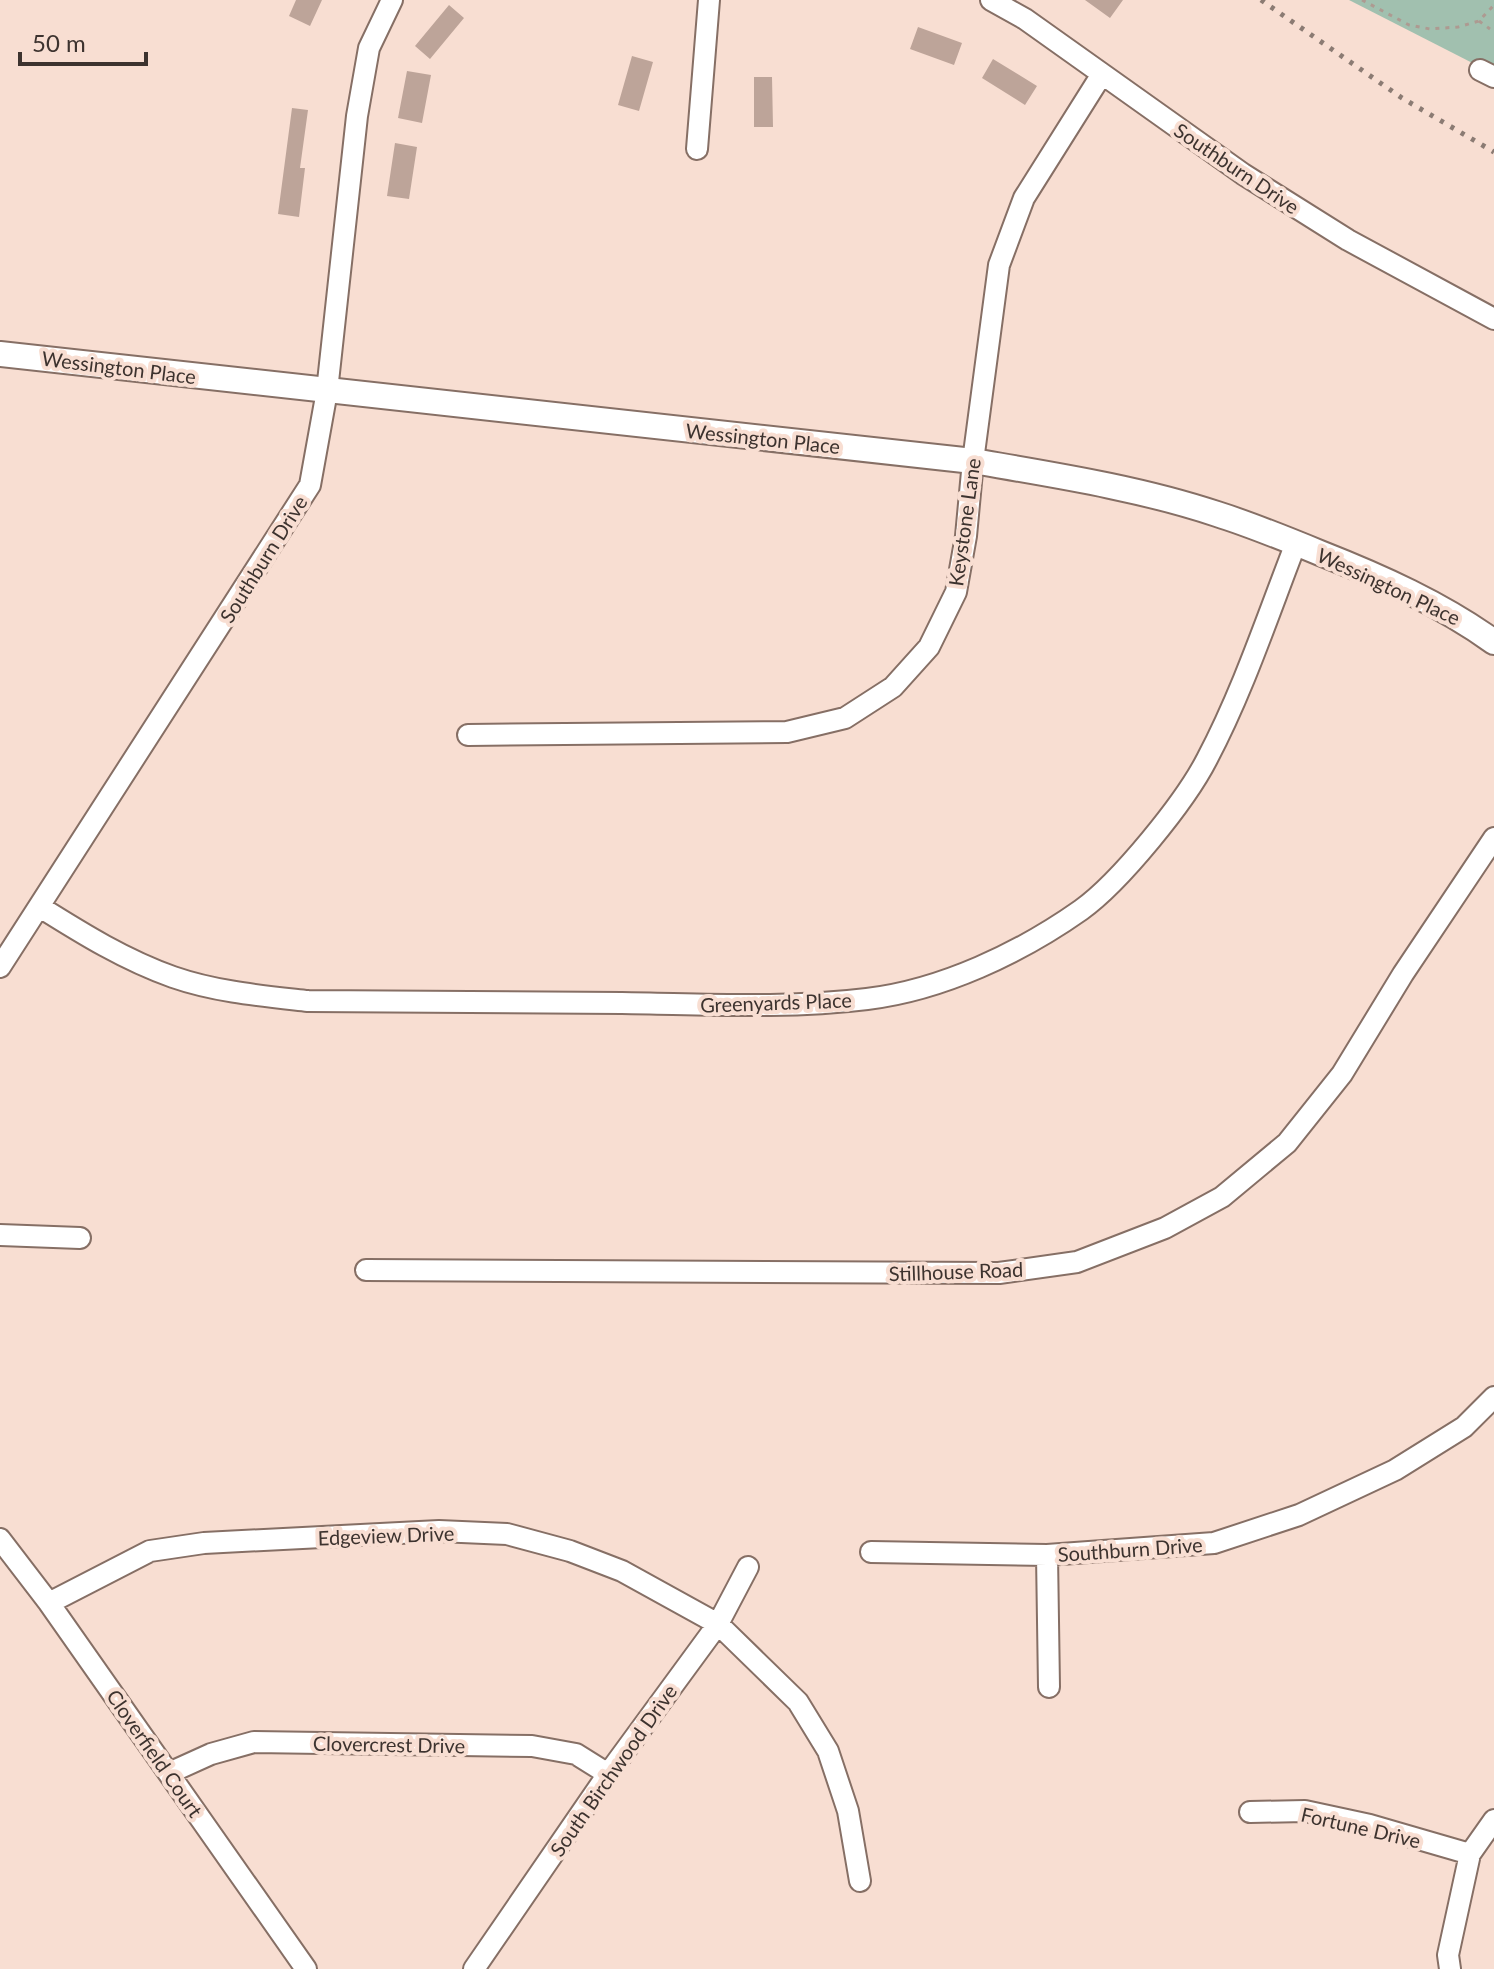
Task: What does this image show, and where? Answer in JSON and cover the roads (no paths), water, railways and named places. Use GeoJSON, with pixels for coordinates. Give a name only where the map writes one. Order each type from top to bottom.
{"type":"FeatureCollection","features":[{"type":"Feature","properties":{"kind":"street","name":"Southburn Drive"},"geometry":{"type":"LineString","coordinates":[[0,967],[310,485],[327,391],[357,116],[369,48],[392,0]]}},
{"type":"Feature","properties":{"kind":"street"},"geometry":{"type":"LineString","coordinates":[[697,149],[709,0]]}},
{"type":"Feature","properties":{"kind":"street","name":"Southburn Drive"},"geometry":{"type":"LineString","coordinates":[[991,0],[1025,19],[1243,174],[1335,232],[1494,319]]}},
{"type":"Feature","properties":{"kind":"street","name":"Keystone Lane"},"geometry":{"type":"LineString","coordinates":[[468,735],[787,732],[845,718],[893,687],[929,647],[956,592],[966,536],[999,265],[1024,198],[1102,74]]}},
{"type":"Feature","properties":{"kind":"street","name":"Wessington Place"},"geometry":{"type":"LineString","coordinates":[[0,354],[973,461],[1111,487],[1216,513],[1369,572],[1462,619],[1494,642]]}},
{"type":"Feature","properties":{"kind":"street","name":"Greenyards Place"},"geometry":{"type":"LineString","coordinates":[[40,907],[102,946],[173,977],[239,994],[308,1001],[767,1005],[869,999],[933,985],[1039,937],[1084,908],[1130,864],[1206,761],[1243,678],[1296,543]]}},
{"type":"Feature","properties":{"kind":"street","name":"Stillhouse Road"},"geometry":{"type":"LineString","coordinates":[[366,1270],[999,1273],[1077,1262],[1165,1228],[1222,1197],[1287,1143],[1342,1074],[1403,974],[1494,838]]}},
{"type":"Feature","properties":{"kind":"street"},"geometry":{"type":"LineString","coordinates":[[0,1235],[80,1238]]}},
{"type":"Feature","properties":{"kind":"street","name":"Southburn Drive"},"geometry":{"type":"LineString","coordinates":[[871,1552],[1047,1555],[1214,1543],[1299,1515],[1395,1470],[1464,1427],[1494,1397]]}},
{"type":"Feature","properties":{"kind":"street","name":"Edgeview Drive"},"geometry":{"type":"LineString","coordinates":[[49,1603],[150,1551],[204,1543],[439,1531],[507,1534],[570,1551],[622,1571],[718,1624],[798,1702],[828,1751],[848,1811],[860,1881]]}},
{"type":"Feature","properties":{"kind":"street","name":"Cloverfield Court"},"geometry":{"type":"LineString","coordinates":[[0,1539],[49,1603],[306,1969]]}},
{"type":"Feature","properties":{"kind":"street"},"geometry":{"type":"LineString","coordinates":[[1047,1555],[1049,1687]]}},
{"type":"Feature","properties":{"kind":"street","name":"South Birchwood Drive"},"geometry":{"type":"LineString","coordinates":[[474,1969],[608,1774],[718,1624],[748,1567]]}},
{"type":"Feature","properties":{"kind":"street","name":"Clovercrest Drive"},"geometry":{"type":"LineString","coordinates":[[169,1773],[211,1754],[254,1742],[532,1746],[576,1754],[608,1774]]}},
{"type":"Feature","properties":{"kind":"street","name":"Fortune Drive"},"geometry":{"type":"LineString","coordinates":[[1250,1812],[1305,1811],[1370,1825],[1470,1854]]}},
{"type":"Feature","properties":{"kind":"street"},"geometry":{"type":"LineString","coordinates":[[1450,1969],[1448,1955],[1470,1854],[1494,1820]]}},
{"type":"Feature","properties":{"kind":"railway"},"geometry":{"type":"LineString","coordinates":[[1261,0],[1402,98],[1494,152]]}}]}
